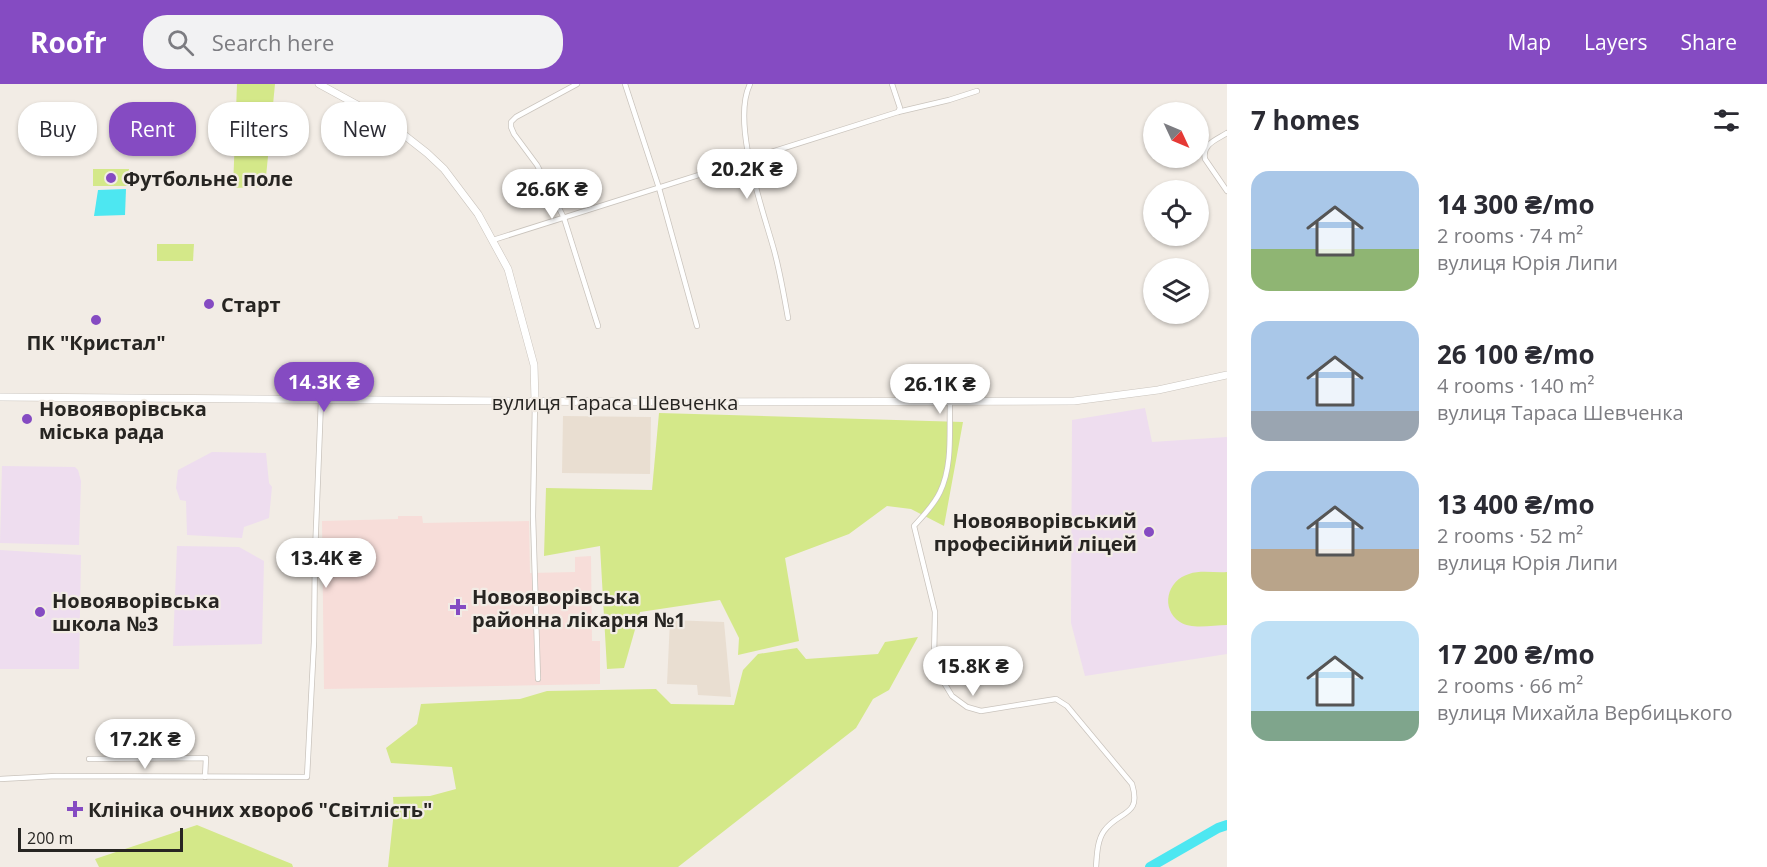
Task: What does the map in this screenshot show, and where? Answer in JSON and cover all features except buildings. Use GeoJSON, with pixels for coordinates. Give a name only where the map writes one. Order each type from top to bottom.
{"type":"FeatureCollection","features":[{"type":"Feature","properties":{"kind":"street"},"geometry":{"type":"LineString","coordinates":[[319,84],[385,120],[427,153],[461,190],[478,214],[508,269],[534,365],[536,401],[533,516],[538,679]]}},
{"type":"Feature","properties":{"kind":"street"},"geometry":{"type":"LineString","coordinates":[[577,84],[516,117],[511,122],[511,127],[537,165],[564,218],[598,326]]}},
{"type":"Feature","properties":{"kind":"street"},"geometry":{"type":"LineString","coordinates":[[625,84],[658,188],[697,326]]}},
{"type":"Feature","properties":{"kind":"street"},"geometry":{"type":"LineString","coordinates":[[750,84],[747,90],[744,122],[752,177],[774,252],[788,318]]}},
{"type":"Feature","properties":{"kind":"street"},"geometry":{"type":"LineString","coordinates":[[892,84],[900,108],[898,112]]}},
{"type":"Feature","properties":{"kind":"street"},"geometry":{"type":"LineString","coordinates":[[493,240],[898,112],[977,91]]}},
{"type":"Feature","properties":{"kind":"street"},"geometry":{"type":"LineString","coordinates":[[1227,133],[1208,144],[1203,153],[1227,191]]}},
{"type":"Feature","properties":{"kind":"street","name":"вулиця Тараса Шевченка"},"geometry":{"type":"LineString","coordinates":[[0,397],[536,401],[1074,401],[1158,390],[1227,375]]}},
{"type":"Feature","properties":{"kind":"street"},"geometry":{"type":"LineString","coordinates":[[0,779],[56,776],[307,777],[314,642],[321,400]]}},
{"type":"Feature","properties":{"kind":"street"},"geometry":{"type":"LineString","coordinates":[[950,402],[945,482],[935,502],[914,526],[935,612],[934,657],[940,676],[952,696],[967,707],[981,711],[1056,699],[1067,706],[1132,784],[1135,795],[1133,806],[1129,813],[1113,821],[1103,832],[1098,844],[1096,867]]}},
{"type":"Feature","properties":{"kind":"street"},"geometry":{"type":"LineString","coordinates":[[88,759],[206,758],[205,777]]}},
{"type":"Feature","properties":{"kind":"shaded area","name":"Новояворівський професійний ліцей"},"geometry":{"type":"Polygon","coordinates":[[[1145,408],[1152,442],[1227,437],[1227,654],[1085,676],[1071,623],[1072,420],[1145,408]]]}},
{"type":"Feature","properties":{"kind":"shaded area"},"geometry":{"type":"Polygon","coordinates":[[[563,416],[651,417],[650,474],[562,473],[563,416]]]}},
{"type":"Feature","properties":{"kind":"shaded area"},"geometry":{"type":"Polygon","coordinates":[[[212,452],[266,453],[269,483],[272,487],[269,518],[244,527],[242,538],[187,535],[186,501],[180,500],[176,488],[178,470],[212,452]]]}},
{"type":"Feature","properties":{"kind":"shaded area"},"geometry":{"type":"Polygon","coordinates":[[[2,466],[75,467],[78,470],[81,481],[79,545],[0,543],[2,466]]]}},
{"type":"Feature","properties":{"kind":"shaded area","name":"Новояворівська районна лікарня №1"},"geometry":{"type":"Polygon","coordinates":[[[398,516],[422,516],[423,523],[529,521],[530,573],[575,572],[575,557],[591,556],[592,641],[600,641],[600,684],[324,689],[322,521],[398,519],[398,516]]]}},
{"type":"Feature","properties":{"kind":"shaded area"},"geometry":{"type":"Polygon","coordinates":[[[177,546],[239,547],[264,561],[262,644],[173,646],[177,546]]]}},
{"type":"Feature","properties":{"kind":"shaded area","name":"Новояворівська школа №3"},"geometry":{"type":"Polygon","coordinates":[[[0,550],[81,555],[79,669],[0,669],[0,550]]]}},
{"type":"Feature","properties":{"kind":"shaded area"},"geometry":{"type":"Polygon","coordinates":[[[670,620],[724,622],[731,697],[698,695],[697,685],[667,684],[670,620]]]}},
{"type":"Feature","properties":{"kind":"green space"},"geometry":{"type":"Polygon","coordinates":[[[237,84],[275,84],[273,102],[236,102],[237,84]]]}},
{"type":"Feature","properties":{"kind":"green space"},"geometry":{"type":"Polygon","coordinates":[[[234,156],[268,156],[265,187],[233,188],[234,156]]]}},
{"type":"Feature","properties":{"kind":"green space","name":"Футбольне поле"},"geometry":{"type":"Polygon","coordinates":[[[93,169],[129,169],[129,186],[93,186],[93,169]]]}},
{"type":"Feature","properties":{"kind":"green space","name":"Футбольне поле"},"geometry":{"type":"Polygon","coordinates":[[[157,244],[194,244],[193,261],[157,261],[157,244]]]}},
{"type":"Feature","properties":{"kind":"green space"},"geometry":{"type":"Polygon","coordinates":[[[659,413],[963,422],[944,526],[911,509],[887,506],[849,534],[785,558],[799,641],[738,655],[739,638],[720,600],[640,612],[624,668],[607,669],[600,546],[544,556],[546,488],[652,490],[659,413]]]}},
{"type":"Feature","properties":{"kind":"green space"},"geometry":{"type":"Polygon","coordinates":[[[1227,572],[1227,625],[1190,626],[1180,622],[1174,616],[1168,603],[1169,595],[1171,588],[1181,577],[1193,573],[1227,572]]]}},
{"type":"Feature","properties":{"kind":"green space"},"geometry":{"type":"Polygon","coordinates":[[[918,637],[889,690],[873,699],[856,728],[678,867],[388,867],[394,811],[393,797],[430,796],[456,789],[452,767],[391,763],[386,748],[417,724],[421,704],[520,699],[547,691],[656,689],[671,704],[734,705],[743,670],[758,654],[797,648],[806,659],[878,654],[885,642],[918,637]]]}},
{"type":"Feature","properties":{"kind":"green space"},"geometry":{"type":"Polygon","coordinates":[[[197,825],[292,864],[293,867],[99,867],[95,859],[197,825]]]}},
{"type":"Feature","properties":{"kind":"water"},"geometry":{"type":"Polygon","coordinates":[[[126,189],[125,215],[94,216],[98,190],[126,189]]]}},
{"type":"Feature","properties":{"kind":"waterway"},"geometry":{"type":"LineString","coordinates":[[1150,867],[1227,825]]}},
{"type":"Feature","properties":{"kind":"place","name":"Футбольне поле"},"geometry":{"type":"Point","coordinates":[111,178]}},
{"type":"Feature","properties":{"kind":"place","name":"Старт"},"geometry":{"type":"Point","coordinates":[209,304]}},
{"type":"Feature","properties":{"kind":"place","name":"ПК \"Кристал\""},"geometry":{"type":"Point","coordinates":[96,320]}},
{"type":"Feature","properties":{"kind":"place","name":"Новояворівська міська рада"},"geometry":{"type":"Point","coordinates":[27,419]}},
{"type":"Feature","properties":{"kind":"place","name":"Новояворівський професійний ліцей"},"geometry":{"type":"Point","coordinates":[1149,532]}},
{"type":"Feature","properties":{"kind":"place","name":"Новояворівська районна лікарня №1"},"geometry":{"type":"Point","coordinates":[458,607]}},
{"type":"Feature","properties":{"kind":"place","name":"Новояворівська школа №3"},"geometry":{"type":"Point","coordinates":[40,612]}},
{"type":"Feature","properties":{"kind":"place","name":"Клініка очних хвороб \"Світлість\""},"geometry":{"type":"Point","coordinates":[75,809]}}]}
